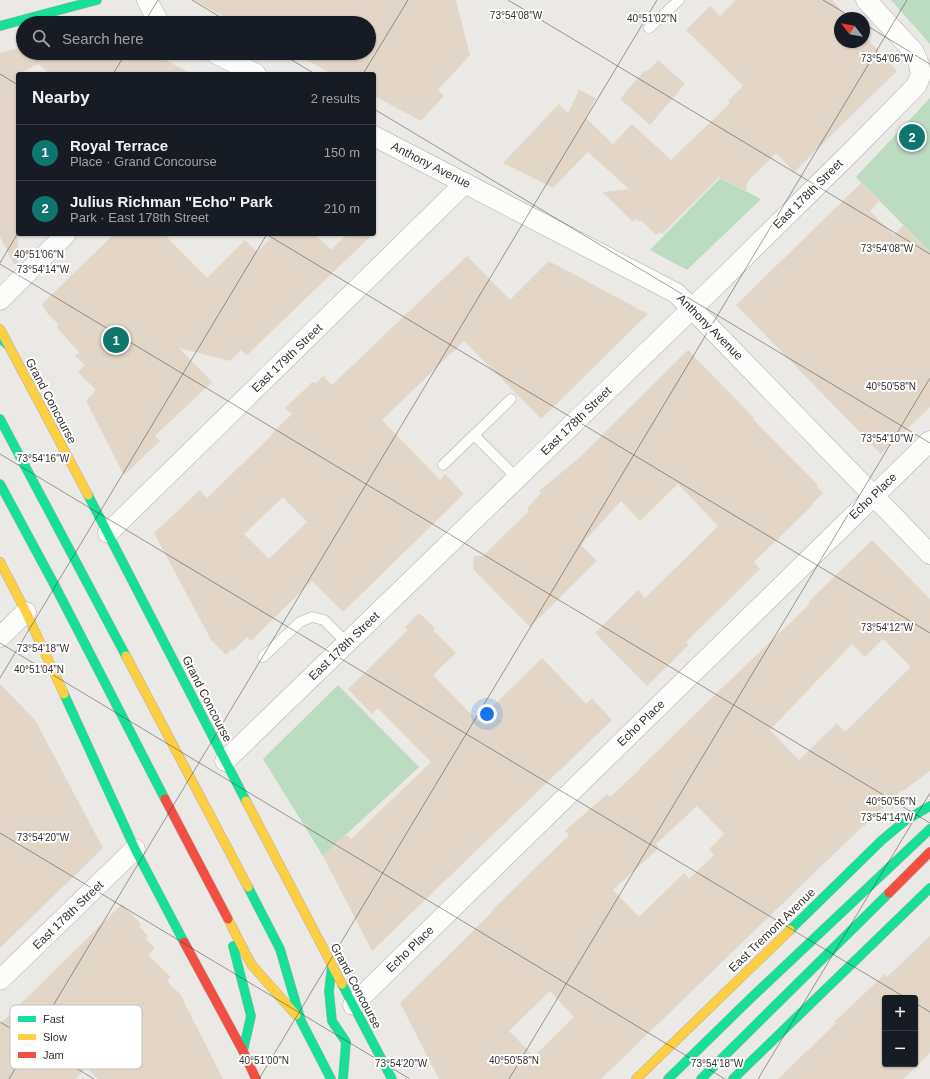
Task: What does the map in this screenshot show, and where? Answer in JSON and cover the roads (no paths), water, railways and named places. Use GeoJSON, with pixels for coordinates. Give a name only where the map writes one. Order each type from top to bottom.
{"type":"FeatureCollection","features":[{"type":"Feature","properties":{"kind":"main road"},"geometry":{"type":"LineString","coordinates":[[37,16],[97,0]]}},
{"type":"Feature","properties":{"kind":"main road"},"geometry":{"type":"LineString","coordinates":[[0,26],[16,22]]}},
{"type":"Feature","properties":{"kind":"main road","name":"Grand Concourse"},"geometry":{"type":"LineString","coordinates":[[0,329],[108,533],[225,761],[392,1079]]}},
{"type":"Feature","properties":{"kind":"main road"},"geometry":{"type":"LineString","coordinates":[[0,338],[8,345]]}},
{"type":"Feature","properties":{"kind":"main road"},"geometry":{"type":"LineString","coordinates":[[0,419],[280,949],[301,1021],[331,1079]]}},
{"type":"Feature","properties":{"kind":"main road"},"geometry":{"type":"LineString","coordinates":[[0,484],[54,584],[251,964],[301,1021]]}},
{"type":"Feature","properties":{"kind":"main road"},"geometry":{"type":"LineString","coordinates":[[0,562],[26,612],[135,849],[256,1079]]}},
{"type":"Feature","properties":{"kind":"main road","name":"East Tremont Avenue"},"geometry":{"type":"LineString","coordinates":[[636,1079],[882,840],[906,820],[930,806]]}},
{"type":"Feature","properties":{"kind":"main road"},"geometry":{"type":"LineString","coordinates":[[668,1079],[751,998],[930,829]]}},
{"type":"Feature","properties":{"kind":"main road"},"geometry":{"type":"LineString","coordinates":[[701,1079],[930,852]]}},
{"type":"Feature","properties":{"kind":"main road"},"geometry":{"type":"LineString","coordinates":[[733,1079],[930,888]]}},
{"type":"Feature","properties":{"kind":"main road"},"geometry":{"type":"LineString","coordinates":[[225,913],[251,1016],[242,1051]]}},
{"type":"Feature","properties":{"kind":"main road"},"geometry":{"type":"LineString","coordinates":[[332,966],[329,991],[332,1021],[346,1042],[343,1079]]}},
{"type":"Feature","properties":{"kind":"street"},"geometry":{"type":"LineString","coordinates":[[147,0],[155,16]]}},
{"type":"Feature","properties":{"kind":"street","name":"East 178th Street"},"geometry":{"type":"LineString","coordinates":[[225,761],[692,308],[916,86],[921,75],[919,64],[914,52],[866,0]]}},
{"type":"Feature","properties":{"kind":"street"},"geometry":{"type":"LineString","coordinates":[[223,60],[233,69],[247,72]]}},
{"type":"Feature","properties":{"kind":"street","name":"Anthony Avenue"},"geometry":{"type":"LineString","coordinates":[[376,137],[674,291],[930,554]]}},
{"type":"Feature","properties":{"kind":"street","name":"East 179th Street"},"geometry":{"type":"LineString","coordinates":[[108,533],[465,183]]}},
{"type":"Feature","properties":{"kind":"street"},"geometry":{"type":"LineString","coordinates":[[0,300],[64,236]]}},
{"type":"Feature","properties":{"kind":"street","name":"Echo Place"},"geometry":{"type":"LineString","coordinates":[[353,1005],[930,441]]}},
{"type":"Feature","properties":{"kind":"street"},"geometry":{"type":"LineString","coordinates":[[0,637],[26,612]]}},
{"type":"Feature","properties":{"kind":"street","name":"East 178th Street"},"geometry":{"type":"LineString","coordinates":[[0,980],[135,849]]}},
{"type":"Feature","properties":{"kind":"lane"},"geometry":{"type":"LineString","coordinates":[[649,28],[679,0]]}},
{"type":"Feature","properties":{"kind":"lane"},"geometry":{"type":"LineString","coordinates":[[443,465],[511,399]]}},
{"type":"Feature","properties":{"kind":"lane"},"geometry":{"type":"LineString","coordinates":[[474,435],[517,478]]}},
{"type":"Feature","properties":{"kind":"lane"},"geometry":{"type":"LineString","coordinates":[[264,657],[300,622],[312,617],[324,620],[347,643]]}},
{"type":"Feature","properties":{"kind":"place","name":"Julius Richman \"Echo\" Park"},"geometry":{"type":"Point","coordinates":[912,137]}},
{"type":"Feature","properties":{"kind":"place","name":"Royal Terrace"},"geometry":{"type":"Point","coordinates":[116,340]}}]}
